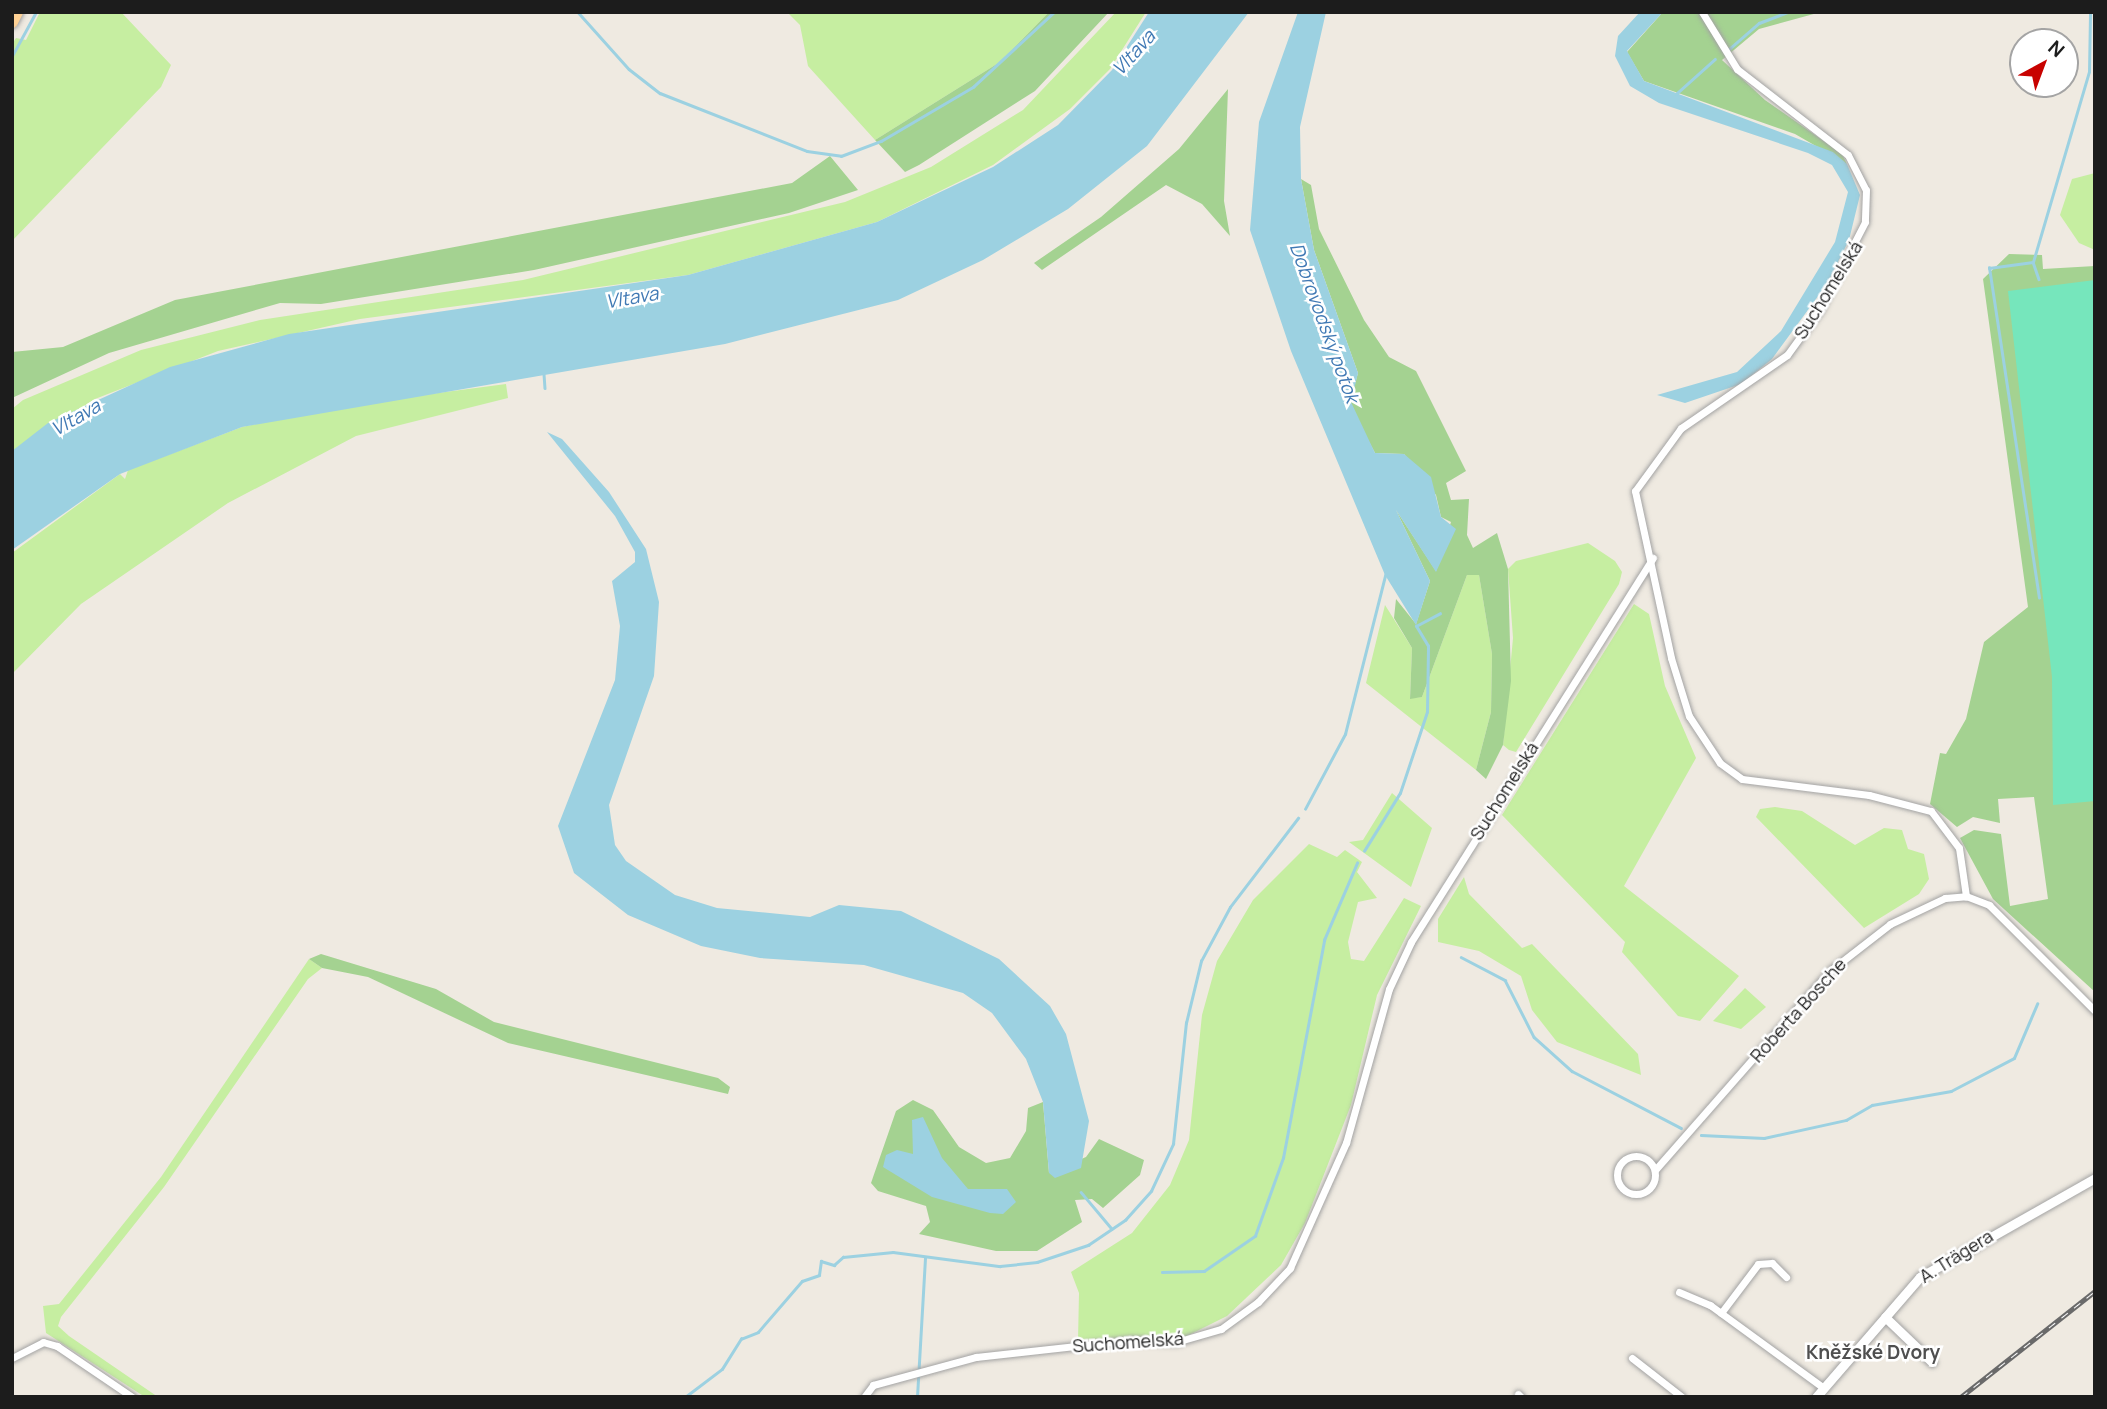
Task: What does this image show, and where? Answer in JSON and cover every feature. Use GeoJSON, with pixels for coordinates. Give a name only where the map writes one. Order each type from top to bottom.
{"type":"FeatureCollection","features":[{"type":"Feature","properties":{"kind":"main road"},"geometry":{"type":"LineString","coordinates":[[12,22],[17,12]]}},
{"type":"Feature","properties":{"kind":"street","name":"Suchomelská"},"geometry":{"type":"LineString","coordinates":[[864,1397],[873,1385],[919,1369],[1013,1351],[1176,1342],[1221,1329],[1290,1268],[1365,1091],[1399,966],[1653,558],[1635,491],[1682,428],[1787,355],[1819,311],[1865,222],[1866,190],[1849,155],[1737,69],[1702,12]]}},
{"type":"Feature","properties":{"kind":"street"},"geometry":{"type":"LineString","coordinates":[[1653,558],[1689,716],[1720,763],[1742,779],[1869,795],[1931,811],[1959,848],[1966,895],[1989,905],[2095,1011]]}},
{"type":"Feature","properties":{"kind":"street","name":"Roberta Bosche"},"geometry":{"type":"LineString","coordinates":[[1654,1170],[1644,1157],[1632,1156],[1618,1168],[1617,1180],[1638,1194],[1653,1183],[1654,1170],[1847,956],[1911,912],[1966,895]]}},
{"type":"Feature","properties":{"kind":"street","name":"A. Trägera"},"geometry":{"type":"LineString","coordinates":[[1816,1397],[1920,1277],[2095,1178]]}},
{"type":"Feature","properties":{"kind":"street"},"geometry":{"type":"LineString","coordinates":[[1721,1313],[1758,1264],[1772,1263],[1786,1277]]}},
{"type":"Feature","properties":{"kind":"street"},"geometry":{"type":"LineString","coordinates":[[1679,1292],[1721,1313],[1824,1388]]}},
{"type":"Feature","properties":{"kind":"street"},"geometry":{"type":"LineString","coordinates":[[1885,1317],[1932,1362]]}},
{"type":"Feature","properties":{"kind":"street"},"geometry":{"type":"LineString","coordinates":[[12,1358],[43,1342],[57,1346],[132,1397]]}},
{"type":"Feature","properties":{"kind":"street"},"geometry":{"type":"LineString","coordinates":[[1632,1358],[1682,1397]]}},
{"type":"Feature","properties":{"kind":"green space"},"geometry":{"type":"Polygon","coordinates":[[[40,12],[121,12],[171,65],[161,87],[12,241],[12,44],[16,38],[26,40],[40,12]]]}},
{"type":"Feature","properties":{"kind":"green space"},"geometry":{"type":"Polygon","coordinates":[[[787,12],[1049,12],[1000,62],[875,140],[808,66],[800,25],[787,12]]]}},
{"type":"Feature","properties":{"kind":"green space"},"geometry":{"type":"Polygon","coordinates":[[[1049,12],[1109,12],[1035,91],[919,165],[905,172],[875,140],[1000,62],[1049,12]]]}},
{"type":"Feature","properties":{"kind":"green space"},"geometry":{"type":"Polygon","coordinates":[[[1116,12],[1146,12],[1110,69],[1070,109],[993,165],[877,222],[688,275],[360,319],[218,351],[95,399],[12,452],[12,409],[23,400],[141,350],[260,320],[523,280],[845,202],[931,167],[1023,110],[1116,12]]]}},
{"type":"Feature","properties":{"kind":"green space"},"geometry":{"type":"Polygon","coordinates":[[[1663,12],[1821,12],[1759,29],[1722,60],[1765,100],[1842,154],[1847,164],[1795,134],[1644,81],[1627,52],[1663,12]]]}},
{"type":"Feature","properties":{"kind":"green space"},"geometry":{"type":"Polygon","coordinates":[[[1228,89],[1224,201],[1230,236],[1202,204],[1166,185],[1042,270],[1034,263],[1101,217],[1179,149],[1228,89]]]}},
{"type":"Feature","properties":{"kind":"green space"},"geometry":{"type":"Polygon","coordinates":[[[830,156],[858,190],[789,213],[534,270],[321,304],[280,303],[109,353],[12,398],[12,352],[63,347],[175,300],[792,183],[830,156]]]}},
{"type":"Feature","properties":{"kind":"green space"},"geometry":{"type":"Polygon","coordinates":[[[2095,173],[2095,250],[2079,243],[2060,215],[2072,179],[2095,173]]]}},
{"type":"Feature","properties":{"kind":"green space"},"geometry":{"type":"Polygon","coordinates":[[[1301,179],[1311,185],[1319,229],[1364,320],[1389,357],[1416,371],[1466,471],[1446,483],[1451,500],[1469,499],[1467,535],[1473,548],[1497,533],[1508,569],[1511,681],[1503,745],[1486,779],[1476,770],[1491,712],[1492,654],[1479,575],[1467,575],[1422,697],[1410,699],[1412,648],[1394,618],[1396,599],[1416,624],[1430,581],[1396,510],[1436,571],[1451,522],[1441,517],[1436,495],[1404,454],[1375,453],[1357,419],[1350,402],[1358,373],[1314,250],[1301,179]]]}},
{"type":"Feature","properties":{"kind":"green space"},"geometry":{"type":"Polygon","coordinates":[[[2009,254],[2042,255],[2043,269],[2095,266],[2095,992],[1993,899],[1960,838],[1974,830],[2001,834],[2010,906],[2048,899],[2034,797],[1998,799],[2000,823],[1973,817],[1957,827],[1930,804],[1940,753],[1946,754],[1966,719],[1984,642],[2028,607],[1983,279],[2009,254]]]}},
{"type":"Feature","properties":{"kind":"green space"},"geometry":{"type":"Polygon","coordinates":[[[2095,280],[2095,801],[2053,805],[2052,677],[2008,291],[2095,280]]]}},
{"type":"Feature","properties":{"kind":"green space"},"geometry":{"type":"Polygon","coordinates":[[[506,384],[508,398],[356,436],[228,503],[81,604],[12,674],[12,553],[120,474],[125,479],[128,470],[242,427],[347,405],[506,384]]]}},
{"type":"Feature","properties":{"kind":"green space"},"geometry":{"type":"Polygon","coordinates":[[[1588,543],[1615,561],[1622,572],[1619,584],[1516,752],[1509,750],[1503,745],[1513,638],[1508,569],[1516,561],[1588,543]]]}},
{"type":"Feature","properties":{"kind":"green space"},"geometry":{"type":"Polygon","coordinates":[[[1467,575],[1479,575],[1492,654],[1491,712],[1476,770],[1366,683],[1385,605],[1412,648],[1410,698],[1422,697],[1467,575]]]}},
{"type":"Feature","properties":{"kind":"green space"},"geometry":{"type":"Polygon","coordinates":[[[1634,604],[1649,614],[1665,686],[1696,758],[1624,886],[1739,976],[1700,1021],[1678,1016],[1622,952],[1625,942],[1502,815],[1634,604]]]}},
{"type":"Feature","properties":{"kind":"green space"},"geometry":{"type":"Polygon","coordinates":[[[1392,793],[1432,828],[1411,887],[1349,842],[1363,840],[1392,793]]]}},
{"type":"Feature","properties":{"kind":"green space"},"geometry":{"type":"Polygon","coordinates":[[[1775,807],[1802,811],[1855,845],[1884,828],[1902,830],[1908,849],[1924,854],[1929,879],[1919,894],[1864,928],[1756,817],[1760,809],[1775,807]]]}},
{"type":"Feature","properties":{"kind":"green space"},"geometry":{"type":"Polygon","coordinates":[[[1309,844],[1337,857],[1345,850],[1362,862],[1357,872],[1377,898],[1358,902],[1348,942],[1351,959],[1364,961],[1404,898],[1421,906],[1377,995],[1351,1105],[1305,1223],[1281,1265],[1227,1316],[1185,1337],[1078,1340],[1079,1293],[1071,1272],[1132,1233],[1170,1185],[1189,1140],[1202,1015],[1217,961],[1253,900],[1309,844]]]}},
{"type":"Feature","properties":{"kind":"green space"},"geometry":{"type":"Polygon","coordinates":[[[1464,877],[1469,894],[1522,948],[1532,944],[1638,1054],[1641,1075],[1557,1042],[1532,1010],[1521,976],[1479,951],[1438,942],[1438,919],[1464,877]]]}},
{"type":"Feature","properties":{"kind":"green space"},"geometry":{"type":"Polygon","coordinates":[[[321,954],[436,989],[494,1022],[718,1078],[730,1087],[728,1094],[508,1043],[368,977],[322,968],[309,959],[321,954]]]}},
{"type":"Feature","properties":{"kind":"green space"},"geometry":{"type":"Polygon","coordinates":[[[309,959],[322,968],[308,979],[164,1187],[61,1317],[58,1326],[69,1336],[158,1397],[145,1397],[46,1333],[43,1306],[59,1304],[161,1177],[309,959]]]}},
{"type":"Feature","properties":{"kind":"green space"},"geometry":{"type":"Polygon","coordinates":[[[1745,988],[1766,1007],[1741,1029],[1713,1021],[1745,988]]]}},
{"type":"Feature","properties":{"kind":"green space"},"geometry":{"type":"Polygon","coordinates":[[[913,1100],[933,1110],[959,1147],[986,1163],[1010,1158],[1026,1131],[1028,1108],[1043,1102],[1049,1173],[1086,1157],[1099,1139],[1144,1160],[1140,1175],[1103,1208],[1092,1199],[1075,1200],[1082,1222],[1037,1251],[996,1251],[919,1234],[930,1222],[926,1206],[878,1191],[871,1183],[896,1111],[913,1100]]]}},
{"type":"Feature","properties":{"kind":"water","name":"Vltava"},"geometry":{"type":"Polygon","coordinates":[[[1149,12],[1249,12],[1147,146],[1068,209],[983,260],[898,300],[725,344],[242,427],[120,474],[12,550],[12,451],[48,423],[170,367],[289,334],[688,275],[877,222],[993,167],[1058,125],[1112,70],[1149,12]]]}},
{"type":"Feature","properties":{"kind":"water"},"geometry":{"type":"Polygon","coordinates":[[[1298,12],[1326,12],[1300,127],[1301,179],[1314,250],[1358,373],[1351,402],[1375,453],[1404,454],[1431,477],[1441,517],[1456,529],[1436,572],[1396,510],[1430,581],[1416,625],[1385,575],[1291,351],[1250,230],[1259,122],[1298,12]]]}},
{"type":"Feature","properties":{"kind":"water"},"geometry":{"type":"Polygon","coordinates":[[[1640,12],[1663,12],[1627,51],[1644,81],[1833,152],[1847,164],[1860,195],[1849,240],[1827,284],[1772,359],[1741,384],[1685,403],[1657,395],[1737,372],[1781,331],[1835,242],[1848,192],[1832,165],[1808,153],[1659,103],[1630,86],[1615,56],[1618,36],[1640,12]]]}},
{"type":"Feature","properties":{"kind":"water"},"geometry":{"type":"Polygon","coordinates":[[[547,432],[562,439],[609,492],[646,549],[659,602],[654,676],[609,805],[615,845],[626,861],[675,895],[717,908],[810,917],[839,905],[901,911],[999,959],[1050,1006],[1066,1034],[1089,1121],[1081,1168],[1055,1178],[1049,1173],[1043,1102],[1026,1059],[992,1013],[963,993],[864,965],[760,958],[701,946],[628,915],[574,873],[558,826],[615,680],[620,626],[612,581],[635,562],[635,552],[615,516],[547,432]]]}},
{"type":"Feature","properties":{"kind":"water"},"geometry":{"type":"Polygon","coordinates":[[[923,1117],[942,1158],[968,1189],[1007,1189],[1016,1202],[1003,1214],[990,1213],[932,1197],[883,1167],[886,1155],[897,1150],[913,1154],[912,1120],[923,1117]]]}},
{"type":"Feature","properties":{"kind":"waterway"},"geometry":{"type":"LineString","coordinates":[[12,56],[36,12]]}},
{"type":"Feature","properties":{"kind":"waterway"},"geometry":{"type":"LineString","coordinates":[[578,12],[629,69],[660,93],[807,151],[841,156],[881,141],[973,87],[1054,12]]}},
{"type":"Feature","properties":{"kind":"waterway"},"geometry":{"type":"LineString","coordinates":[[1728,50],[1759,23],[1787,12]]}},
{"type":"Feature","properties":{"kind":"waterway"},"geometry":{"type":"LineString","coordinates":[[2039,598],[1989,268],[2033,262],[2089,72],[2090,12]]}},
{"type":"Feature","properties":{"kind":"waterway"},"geometry":{"type":"LineString","coordinates":[[1676,94],[1715,59]]}},
{"type":"Feature","properties":{"kind":"waterway"},"geometry":{"type":"LineString","coordinates":[[2033,262],[2039,279]]}},
{"type":"Feature","properties":{"kind":"waterway"},"geometry":{"type":"LineString","coordinates":[[544,374],[545,388]]}},
{"type":"Feature","properties":{"kind":"waterway","name":"Dobrovodský potok"},"geometry":{"type":"LineString","coordinates":[[1305,809],[1345,734],[1386,572]]}},
{"type":"Feature","properties":{"kind":"waterway"},"geometry":{"type":"LineString","coordinates":[[1364,851],[1400,793],[1427,712],[1428,646],[1416,626],[1440,613]]}},
{"type":"Feature","properties":{"kind":"waterway","name":"Dobrovodský potok"},"geometry":{"type":"LineString","coordinates":[[685,1397],[722,1369],[741,1339],[758,1332],[802,1281],[819,1275],[821,1261],[834,1265],[843,1257],[893,1252],[1000,1266],[1037,1262],[1088,1245],[1125,1220],[1151,1191],[1173,1144],[1186,1023],[1201,961],[1230,907],[1298,818]]}},
{"type":"Feature","properties":{"kind":"waterway"},"geometry":{"type":"LineString","coordinates":[[1162,1272],[1204,1271],[1255,1236],[1283,1158],[1324,940],[1357,863]]}},
{"type":"Feature","properties":{"kind":"waterway"},"geometry":{"type":"LineString","coordinates":[[1461,957],[1505,980],[1534,1037],[1572,1071],[1681,1128]]}},
{"type":"Feature","properties":{"kind":"waterway"},"geometry":{"type":"LineString","coordinates":[[1701,1135],[1764,1138],[1846,1120],[1872,1105],[1951,1091],[2014,1058],[2037,1004]]}},
{"type":"Feature","properties":{"kind":"waterway"},"geometry":{"type":"LineString","coordinates":[[1081,1192],[1112,1229]]}},
{"type":"Feature","properties":{"kind":"waterway"},"geometry":{"type":"LineString","coordinates":[[917,1397],[925,1258]]}},
{"type":"Feature","properties":{"kind":"railway"},"geometry":{"type":"LineString","coordinates":[[1961,1397],[2095,1291]]}},
{"type":"Feature","properties":{"kind":"district","name":"Kněžské Dvory"},"geometry":{"type":"Point","coordinates":[1873,1353]}}]}
